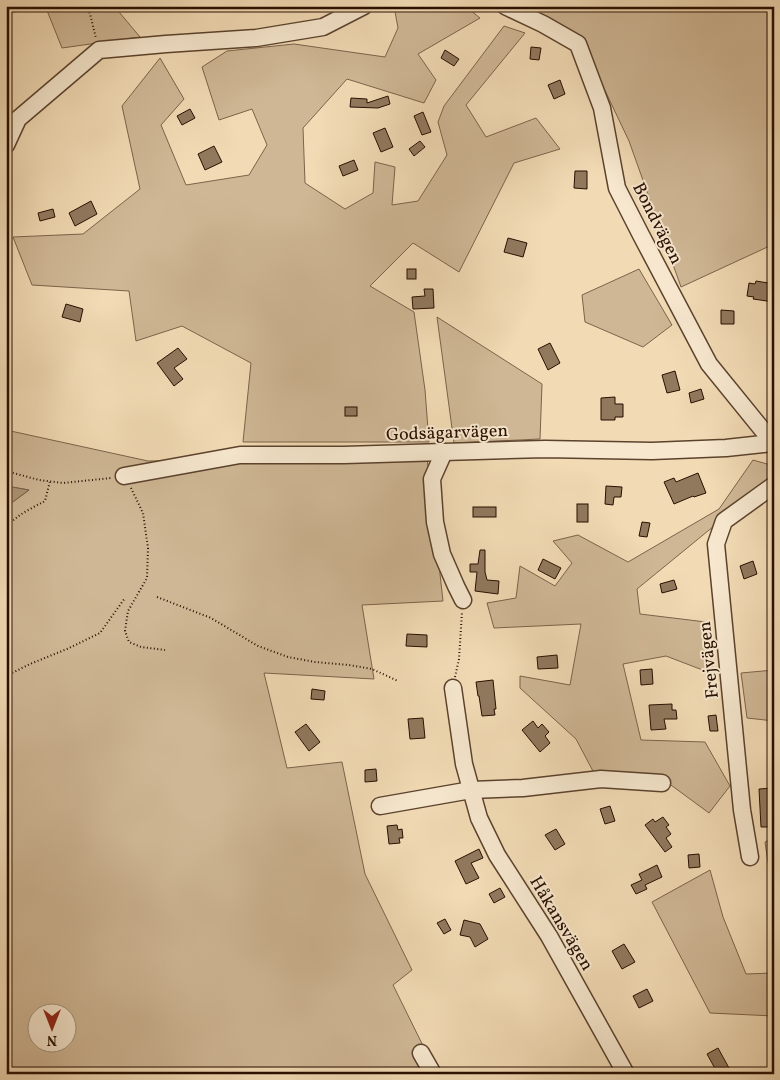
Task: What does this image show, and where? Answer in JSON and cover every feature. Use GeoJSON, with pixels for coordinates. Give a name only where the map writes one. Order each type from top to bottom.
{"type":"FeatureCollection","features":[{"type":"Feature","properties":{"kind":"street"},"geometry":{"type":"LineString","coordinates":[[6,145],[18,119],[99,50],[256,38],[323,27],[364,6]]}},
{"type":"Feature","properties":{"kind":"street","name":"Bondvägen"},"geometry":{"type":"LineString","coordinates":[[504,6],[543,24],[578,44],[602,108],[617,188],[709,364],[773,443]]}},
{"type":"Feature","properties":{"kind":"street","name":"Godsägarvägen"},"geometry":{"type":"LineString","coordinates":[[124,476],[240,455],[344,455],[545,449],[652,451],[726,448],[773,443]]}},
{"type":"Feature","properties":{"kind":"street"},"geometry":{"type":"LineString","coordinates":[[444,452],[432,479],[435,522],[442,554],[463,600]]}},
{"type":"Feature","properties":{"kind":"street","name":"Frejvägen"},"geometry":{"type":"LineString","coordinates":[[750,858],[742,810],[716,544],[724,521],[774,485]]}},
{"type":"Feature","properties":{"kind":"street","name":"Håkansvägen"},"geometry":{"type":"LineString","coordinates":[[453,688],[464,764],[478,818],[497,855],[549,936],[626,1074]]}},
{"type":"Feature","properties":{"kind":"street"},"geometry":{"type":"LineString","coordinates":[[380,806],[471,790],[523,788],[601,779],[662,784]]}},
{"type":"Feature","properties":{"kind":"street"},"geometry":{"type":"LineString","coordinates":[[421,1053],[433,1074]]}},
{"type":"Feature","properties":{"kind":"path"},"geometry":{"type":"LineString","coordinates":[[86,6],[90,14],[99,50]]}},
{"type":"Feature","properties":{"kind":"path"},"geometry":{"type":"LineString","coordinates":[[6,471],[39,480],[63,483],[124,476],[135,494],[143,513],[148,548],[147,578],[128,611],[125,631],[129,642],[140,647],[165,650]]}},
{"type":"Feature","properties":{"kind":"path"},"geometry":{"type":"LineString","coordinates":[[6,528],[10,522],[45,501],[50,481]]}},
{"type":"Feature","properties":{"kind":"path"},"geometry":{"type":"LineString","coordinates":[[157,597],[211,618],[258,646],[288,657],[372,669],[398,681]]}},
{"type":"Feature","properties":{"kind":"path"},"geometry":{"type":"LineString","coordinates":[[6,676],[100,633],[125,598]]}},
{"type":"Feature","properties":{"kind":"path"},"geometry":{"type":"LineString","coordinates":[[453,688],[459,659],[463,600]]}},
{"type":"Feature","properties":{"kind":"shaded area"},"geometry":{"type":"Polygon","coordinates":[[[6,6],[114,6],[140,37],[62,48],[46,8],[6,13],[6,6]]]}},
{"type":"Feature","properties":{"kind":"shaded area"},"geometry":{"type":"Polygon","coordinates":[[[394,6],[465,6],[480,18],[418,54],[436,80],[424,103],[347,79],[303,128],[305,183],[345,209],[373,193],[375,162],[395,167],[392,205],[418,201],[447,155],[438,122],[444,106],[504,26],[525,33],[466,105],[486,137],[536,118],[560,149],[514,163],[459,272],[413,243],[370,286],[414,312],[425,390],[429,442],[243,442],[251,363],[182,326],[136,341],[129,291],[32,285],[13,237],[83,234],[140,189],[122,106],[160,58],[184,99],[161,125],[186,185],[249,175],[267,145],[252,109],[219,120],[202,67],[227,51],[294,44],[385,57],[398,28],[394,6]]]}},
{"type":"Feature","properties":{"kind":"shaded area"},"geometry":{"type":"Polygon","coordinates":[[[523,6],[774,6],[774,244],[681,287],[629,141],[581,40],[523,6]]]}},
{"type":"Feature","properties":{"kind":"shaded area"},"geometry":{"type":"Polygon","coordinates":[[[639,269],[672,325],[643,347],[585,322],[582,295],[639,269]]]}},
{"type":"Feature","properties":{"kind":"shaded area"},"geometry":{"type":"Polygon","coordinates":[[[437,317],[542,384],[540,439],[454,443],[437,317]]]}},
{"type":"Feature","properties":{"kind":"shaded area"},"geometry":{"type":"Polygon","coordinates":[[[6,430],[148,461],[427,458],[443,601],[362,605],[374,679],[264,673],[287,768],[342,762],[365,874],[412,970],[393,985],[437,1074],[6,1074],[6,507],[29,490],[6,486],[6,430]]]}},
{"type":"Feature","properties":{"kind":"shaded area"},"geometry":{"type":"Polygon","coordinates":[[[753,460],[774,466],[774,477],[637,589],[640,614],[706,622],[713,674],[666,656],[623,664],[641,740],[705,742],[730,786],[709,813],[656,774],[594,773],[576,739],[520,688],[520,676],[570,685],[581,624],[494,628],[487,603],[516,598],[520,566],[555,586],[572,563],[553,541],[578,535],[628,562],[719,509],[753,460]]]}},
{"type":"Feature","properties":{"kind":"shaded area"},"geometry":{"type":"Polygon","coordinates":[[[6,486],[29,490],[6,507],[6,486]]]}},
{"type":"Feature","properties":{"kind":"shaded area"},"geometry":{"type":"Polygon","coordinates":[[[774,670],[774,721],[747,718],[741,673],[774,670]]]}},
{"type":"Feature","properties":{"kind":"shaded area"},"geometry":{"type":"Polygon","coordinates":[[[774,838],[774,869],[768,863],[765,842],[774,838]]]}},
{"type":"Feature","properties":{"kind":"shaded area"},"geometry":{"type":"Polygon","coordinates":[[[710,870],[723,917],[746,974],[774,973],[774,1016],[710,1013],[652,902],[710,870]]]}},
{"type":"Feature","properties":{"kind":"building"},"geometry":{"type":"Polygon","coordinates":[[[531,47],[541,48],[539,60],[530,59],[531,47]]]}},
{"type":"Feature","properties":{"kind":"building"},"geometry":{"type":"Polygon","coordinates":[[[445,50],[459,59],[454,66],[441,58],[445,50]]]}},
{"type":"Feature","properties":{"kind":"building"},"geometry":{"type":"Polygon","coordinates":[[[560,80],[565,94],[554,99],[548,85],[560,80]]]}},
{"type":"Feature","properties":{"kind":"building"},"geometry":{"type":"Polygon","coordinates":[[[388,96],[390,104],[378,108],[350,107],[351,98],[367,99],[367,103],[388,96]]]}},
{"type":"Feature","properties":{"kind":"building"},"geometry":{"type":"Polygon","coordinates":[[[190,109],[195,118],[182,125],[177,116],[190,109]]]}},
{"type":"Feature","properties":{"kind":"building"},"geometry":{"type":"Polygon","coordinates":[[[423,112],[431,132],[422,135],[414,116],[423,112]]]}},
{"type":"Feature","properties":{"kind":"building"},"geometry":{"type":"Polygon","coordinates":[[[385,128],[393,147],[381,152],[373,133],[385,128]]]}},
{"type":"Feature","properties":{"kind":"building"},"geometry":{"type":"Polygon","coordinates":[[[420,141],[425,147],[414,156],[409,149],[420,141]]]}},
{"type":"Feature","properties":{"kind":"building"},"geometry":{"type":"Polygon","coordinates":[[[214,146],[222,162],[205,170],[198,154],[214,146]]]}},
{"type":"Feature","properties":{"kind":"building"},"geometry":{"type":"Polygon","coordinates":[[[354,160],[358,170],[343,176],[339,166],[354,160]]]}},
{"type":"Feature","properties":{"kind":"building"},"geometry":{"type":"Polygon","coordinates":[[[575,171],[587,171],[587,189],[574,188],[575,171]]]}},
{"type":"Feature","properties":{"kind":"building"},"geometry":{"type":"Polygon","coordinates":[[[91,201],[97,214],[75,226],[69,213],[91,201]]]}},
{"type":"Feature","properties":{"kind":"building"},"geometry":{"type":"Polygon","coordinates":[[[53,209],[55,217],[40,221],[38,213],[53,209]]]}},
{"type":"Feature","properties":{"kind":"building"},"geometry":{"type":"Polygon","coordinates":[[[508,238],[527,243],[523,257],[504,252],[508,238]]]}},
{"type":"Feature","properties":{"kind":"building"},"geometry":{"type":"Polygon","coordinates":[[[407,269],[416,269],[416,279],[407,279],[407,269]]]}},
{"type":"Feature","properties":{"kind":"building"},"geometry":{"type":"Polygon","coordinates":[[[756,281],[774,284],[774,302],[753,299],[754,297],[747,296],[749,283],[755,284],[756,281]]]}},
{"type":"Feature","properties":{"kind":"building"},"geometry":{"type":"Polygon","coordinates":[[[424,289],[433,289],[434,308],[413,309],[412,297],[425,296],[424,289]]]}},
{"type":"Feature","properties":{"kind":"building"},"geometry":{"type":"Polygon","coordinates":[[[66,304],[83,309],[80,322],[62,317],[66,304]]]}},
{"type":"Feature","properties":{"kind":"building"},"geometry":{"type":"Polygon","coordinates":[[[721,310],[734,311],[734,324],[721,324],[721,310]]]}},
{"type":"Feature","properties":{"kind":"building"},"geometry":{"type":"Polygon","coordinates":[[[550,343],[560,363],[548,370],[538,349],[550,343]]]}},
{"type":"Feature","properties":{"kind":"building"},"geometry":{"type":"Polygon","coordinates":[[[178,348],[187,359],[174,368],[183,379],[174,386],[157,363],[178,348]]]}},
{"type":"Feature","properties":{"kind":"building"},"geometry":{"type":"Polygon","coordinates":[[[675,371],[680,390],[667,393],[662,375],[675,371]]]}},
{"type":"Feature","properties":{"kind":"building"},"geometry":{"type":"Polygon","coordinates":[[[701,389],[704,399],[691,403],[689,393],[701,389]]]}},
{"type":"Feature","properties":{"kind":"building"},"geometry":{"type":"Polygon","coordinates":[[[615,397],[615,404],[623,404],[623,417],[615,417],[615,420],[601,420],[601,398],[615,397]]]}},
{"type":"Feature","properties":{"kind":"building"},"geometry":{"type":"Polygon","coordinates":[[[345,407],[357,407],[357,416],[345,416],[345,407]]]}},
{"type":"Feature","properties":{"kind":"building"},"geometry":{"type":"Polygon","coordinates":[[[698,473],[706,493],[674,504],[664,482],[674,478],[676,482],[698,473]]]}},
{"type":"Feature","properties":{"kind":"building"},"geometry":{"type":"Polygon","coordinates":[[[606,486],[622,487],[621,497],[614,497],[613,505],[605,504],[606,486]]]}},
{"type":"Feature","properties":{"kind":"building"},"geometry":{"type":"Polygon","coordinates":[[[577,504],[588,504],[588,522],[577,522],[577,504]]]}},
{"type":"Feature","properties":{"kind":"building"},"geometry":{"type":"Polygon","coordinates":[[[473,507],[496,507],[496,517],[473,517],[473,507]]]}},
{"type":"Feature","properties":{"kind":"building"},"geometry":{"type":"Polygon","coordinates":[[[642,522],[650,523],[647,537],[639,536],[642,522]]]}},
{"type":"Feature","properties":{"kind":"building"},"geometry":{"type":"Polygon","coordinates":[[[480,550],[485,550],[487,580],[499,581],[498,594],[475,591],[477,572],[470,572],[470,564],[478,564],[480,550]]]}},
{"type":"Feature","properties":{"kind":"building"},"geometry":{"type":"Polygon","coordinates":[[[543,559],[561,568],[555,579],[538,570],[543,559]]]}},
{"type":"Feature","properties":{"kind":"building"},"geometry":{"type":"Polygon","coordinates":[[[753,561],[757,574],[744,579],[740,566],[753,561]]]}},
{"type":"Feature","properties":{"kind":"building"},"geometry":{"type":"Polygon","coordinates":[[[674,580],[677,589],[662,593],[660,584],[674,580]]]}},
{"type":"Feature","properties":{"kind":"building"},"geometry":{"type":"Polygon","coordinates":[[[407,634],[427,635],[427,647],[406,646],[407,634]]]}},
{"type":"Feature","properties":{"kind":"building"},"geometry":{"type":"Polygon","coordinates":[[[557,655],[558,668],[538,669],[537,657],[557,655]]]}},
{"type":"Feature","properties":{"kind":"building"},"geometry":{"type":"Polygon","coordinates":[[[652,669],[653,684],[641,685],[640,670],[652,669]]]}},
{"type":"Feature","properties":{"kind":"building"},"geometry":{"type":"Polygon","coordinates":[[[493,680],[495,715],[482,716],[476,682],[493,680]]]}},
{"type":"Feature","properties":{"kind":"building"},"geometry":{"type":"Polygon","coordinates":[[[312,689],[325,691],[324,700],[311,699],[312,689]]]}},
{"type":"Feature","properties":{"kind":"building"},"geometry":{"type":"Polygon","coordinates":[[[672,704],[672,710],[676,710],[677,719],[664,719],[666,729],[651,730],[649,705],[672,704]]]}},
{"type":"Feature","properties":{"kind":"building"},"geometry":{"type":"Polygon","coordinates":[[[716,715],[718,731],[710,731],[708,716],[716,715]]]}},
{"type":"Feature","properties":{"kind":"building"},"geometry":{"type":"Polygon","coordinates":[[[423,718],[425,738],[410,739],[408,719],[423,718]]]}},
{"type":"Feature","properties":{"kind":"building"},"geometry":{"type":"Polygon","coordinates":[[[533,721],[538,728],[542,724],[549,732],[545,736],[550,743],[540,752],[522,730],[533,721]]]}},
{"type":"Feature","properties":{"kind":"building"},"geometry":{"type":"Polygon","coordinates":[[[306,724],[320,742],[309,751],[295,732],[306,724]]]}},
{"type":"Feature","properties":{"kind":"building"},"geometry":{"type":"Polygon","coordinates":[[[376,769],[377,781],[365,782],[365,770],[376,769]]]}},
{"type":"Feature","properties":{"kind":"building"},"geometry":{"type":"Polygon","coordinates":[[[773,788],[774,818],[771,819],[771,827],[761,827],[759,789],[773,788]]]}},
{"type":"Feature","properties":{"kind":"building"},"geometry":{"type":"Polygon","coordinates":[[[610,806],[615,821],[605,824],[600,809],[610,806]]]}},
{"type":"Feature","properties":{"kind":"building"},"geometry":{"type":"Polygon","coordinates":[[[663,817],[669,825],[666,827],[671,834],[666,838],[672,847],[665,852],[645,825],[653,819],[655,822],[663,817]]]}},
{"type":"Feature","properties":{"kind":"building"},"geometry":{"type":"Polygon","coordinates":[[[397,825],[398,830],[402,829],[403,838],[399,838],[400,843],[389,844],[387,826],[397,825]]]}},
{"type":"Feature","properties":{"kind":"building"},"geometry":{"type":"Polygon","coordinates":[[[556,829],[565,844],[555,850],[545,835],[556,829]]]}},
{"type":"Feature","properties":{"kind":"building"},"geometry":{"type":"Polygon","coordinates":[[[479,849],[483,858],[471,863],[479,878],[466,884],[455,861],[479,849]]]}},
{"type":"Feature","properties":{"kind":"building"},"geometry":{"type":"Polygon","coordinates":[[[699,854],[700,867],[689,868],[688,855],[699,854]]]}},
{"type":"Feature","properties":{"kind":"building"},"geometry":{"type":"Polygon","coordinates":[[[657,865],[662,877],[645,885],[647,889],[636,894],[631,885],[642,880],[639,874],[657,865]]]}},
{"type":"Feature","properties":{"kind":"building"},"geometry":{"type":"Polygon","coordinates":[[[500,888],[505,897],[494,903],[489,894],[500,888]]]}},
{"type":"Feature","properties":{"kind":"building"},"geometry":{"type":"Polygon","coordinates":[[[445,919],[451,930],[444,934],[437,923],[445,919]]]}},
{"type":"Feature","properties":{"kind":"building"},"geometry":{"type":"Polygon","coordinates":[[[464,920],[480,924],[488,939],[475,947],[470,937],[460,935],[464,920]]]}},
{"type":"Feature","properties":{"kind":"building"},"geometry":{"type":"Polygon","coordinates":[[[624,944],[635,962],[622,969],[612,951],[624,944]]]}},
{"type":"Feature","properties":{"kind":"building"},"geometry":{"type":"Polygon","coordinates":[[[647,989],[653,1001],[639,1008],[633,996],[647,989]]]}},
{"type":"Feature","properties":{"kind":"building"},"geometry":{"type":"Polygon","coordinates":[[[718,1048],[729,1068],[719,1074],[707,1054],[718,1048]]]}}]}
